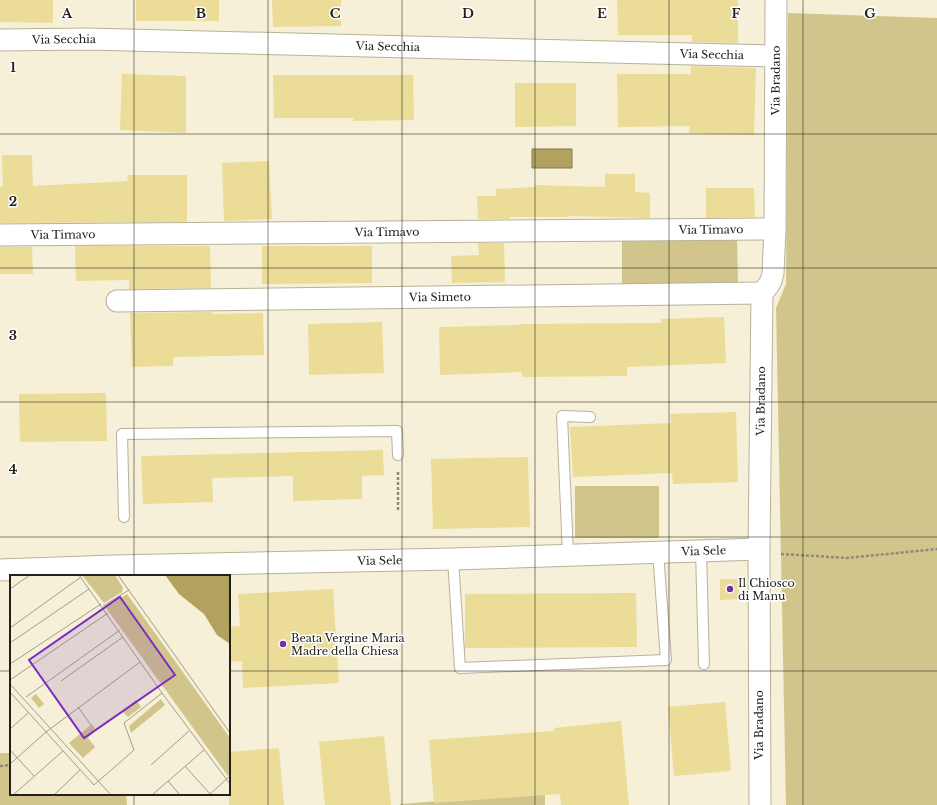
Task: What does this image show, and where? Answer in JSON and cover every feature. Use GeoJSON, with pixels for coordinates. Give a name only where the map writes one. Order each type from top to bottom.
{"type":"FeatureCollection","features":[{"type":"Feature","properties":{"kind":"street","name":"Via Bradano"},"geometry":{"type":"LineString","coordinates":[[760,805],[759,549],[762,293],[772,280],[775,229],[776,0]]}},
{"type":"Feature","properties":{"kind":"street","name":"Via Secchia"},"geometry":{"type":"LineString","coordinates":[[0,40],[87,39],[775,56]]}},
{"type":"Feature","properties":{"kind":"street","name":"Via Timavo"},"geometry":{"type":"LineString","coordinates":[[0,235],[775,229]]}},
{"type":"Feature","properties":{"kind":"street","name":"Via Simeto"},"geometry":{"type":"LineString","coordinates":[[117,301],[762,293]]}},
{"type":"Feature","properties":{"kind":"street","name":"Via Sele"},"geometry":{"type":"LineString","coordinates":[[0,570],[113,571],[759,549]]}},
{"type":"Feature","properties":{"kind":"lane"},"geometry":{"type":"LineString","coordinates":[[568,555],[562,416],[590,417]]}},
{"type":"Feature","properties":{"kind":"lane"},"geometry":{"type":"LineString","coordinates":[[124,517],[122,434],[397,431],[398,455]]}},
{"type":"Feature","properties":{"kind":"lane"},"geometry":{"type":"LineString","coordinates":[[701,551],[704,664]]}},
{"type":"Feature","properties":{"kind":"lane"},"geometry":{"type":"LineString","coordinates":[[453,559],[460,668],[666,660],[658,552]]}},
{"type":"Feature","properties":{"kind":"path"},"geometry":{"type":"LineString","coordinates":[[398,455],[398,512]]}},
{"type":"Feature","properties":{"kind":"path"},"geometry":{"type":"LineString","coordinates":[[759,549],[781,554],[847,558],[937,550]]}},
{"type":"Feature","properties":{"kind":"path"},"geometry":{"type":"LineString","coordinates":[[0,766],[10,765]]}},
{"type":"Feature","properties":{"kind":"shaded area"},"geometry":{"type":"Polygon","coordinates":[[[788,13],[937,18],[937,805],[786,805],[776,308],[786,284],[788,13]]]}},
{"type":"Feature","properties":{"kind":"shaded area"},"geometry":{"type":"Polygon","coordinates":[[[532,149],[572,149],[572,168],[532,168],[532,149]]]}},
{"type":"Feature","properties":{"kind":"shaded area"},"geometry":{"type":"Polygon","coordinates":[[[622,236],[737,236],[738,284],[622,284],[622,236]]]}},
{"type":"Feature","properties":{"kind":"shaded area"},"geometry":{"type":"Polygon","coordinates":[[[575,486],[659,486],[659,538],[575,538],[575,486]]]}},
{"type":"Feature","properties":{"kind":"shaded area"},"geometry":{"type":"Polygon","coordinates":[[[0,753],[10,753],[10,795],[126,795],[127,805],[0,805],[0,753]]]}},
{"type":"Feature","properties":{"kind":"shaded area"},"geometry":{"type":"Polygon","coordinates":[[[545,793],[545,805],[400,805],[400,804],[545,793]]]}},
{"type":"Feature","properties":{"kind":"building"},"geometry":{"type":"Polygon","coordinates":[[[0,0],[53,0],[53,23],[0,22],[0,0]]]}},
{"type":"Feature","properties":{"kind":"building"},"geometry":{"type":"Polygon","coordinates":[[[136,0],[219,0],[219,21],[136,21],[136,0]]]}},
{"type":"Feature","properties":{"kind":"building"},"geometry":{"type":"Polygon","coordinates":[[[272,0],[341,0],[341,26],[273,27],[272,0]]]}},
{"type":"Feature","properties":{"kind":"building"},"geometry":{"type":"Polygon","coordinates":[[[617,0],[738,0],[738,43],[692,42],[692,35],[618,35],[617,0]]]}},
{"type":"Feature","properties":{"kind":"building"},"geometry":{"type":"Polygon","coordinates":[[[691,66],[756,68],[754,135],[689,133],[690,126],[618,127],[617,74],[691,74],[691,66]]]}},
{"type":"Feature","properties":{"kind":"building"},"geometry":{"type":"Polygon","coordinates":[[[122,74],[186,76],[186,133],[120,130],[122,74]]]}},
{"type":"Feature","properties":{"kind":"building"},"geometry":{"type":"Polygon","coordinates":[[[273,75],[413,75],[414,120],[353,121],[353,118],[274,118],[273,75]]]}},
{"type":"Feature","properties":{"kind":"building"},"geometry":{"type":"Polygon","coordinates":[[[515,83],[576,83],[576,126],[515,127],[515,83]]]}},
{"type":"Feature","properties":{"kind":"building"},"geometry":{"type":"Polygon","coordinates":[[[2,155],[32,155],[33,186],[128,181],[127,175],[187,175],[187,222],[0,223],[0,186],[3,186],[2,155]]]}},
{"type":"Feature","properties":{"kind":"building"},"geometry":{"type":"Polygon","coordinates":[[[269,161],[272,219],[224,221],[222,163],[269,161]]]}},
{"type":"Feature","properties":{"kind":"building"},"geometry":{"type":"Polygon","coordinates":[[[605,174],[635,174],[635,192],[650,193],[650,218],[568,216],[478,219],[477,196],[496,196],[496,189],[535,187],[535,185],[605,187],[605,174]]]}},
{"type":"Feature","properties":{"kind":"building"},"geometry":{"type":"Polygon","coordinates":[[[706,188],[754,188],[755,217],[706,218],[706,188]]]}},
{"type":"Feature","properties":{"kind":"building"},"geometry":{"type":"Polygon","coordinates":[[[478,243],[504,243],[505,282],[452,283],[451,256],[479,255],[478,243]]]}},
{"type":"Feature","properties":{"kind":"building"},"geometry":{"type":"Polygon","coordinates":[[[75,246],[210,246],[211,288],[129,289],[129,280],[76,281],[75,246]]]}},
{"type":"Feature","properties":{"kind":"building"},"geometry":{"type":"Polygon","coordinates":[[[262,246],[372,246],[372,283],[262,284],[262,246]]]}},
{"type":"Feature","properties":{"kind":"building"},"geometry":{"type":"Polygon","coordinates":[[[0,247],[32,247],[33,274],[0,274],[0,247]]]}},
{"type":"Feature","properties":{"kind":"building"},"geometry":{"type":"Polygon","coordinates":[[[212,312],[212,314],[263,313],[264,355],[173,357],[173,366],[132,367],[130,313],[212,312]]]}},
{"type":"Feature","properties":{"kind":"building"},"geometry":{"type":"Polygon","coordinates":[[[724,317],[726,363],[627,367],[627,376],[522,377],[522,372],[440,375],[439,327],[521,324],[661,323],[661,319],[724,317]]]}},
{"type":"Feature","properties":{"kind":"building"},"geometry":{"type":"Polygon","coordinates":[[[382,322],[384,373],[309,375],[308,324],[382,322]]]}},
{"type":"Feature","properties":{"kind":"building"},"geometry":{"type":"Polygon","coordinates":[[[106,393],[107,441],[20,442],[19,394],[106,393]]]}},
{"type":"Feature","properties":{"kind":"building"},"geometry":{"type":"Polygon","coordinates":[[[736,412],[738,482],[673,484],[672,473],[573,477],[570,427],[671,423],[670,414],[736,412]]]}},
{"type":"Feature","properties":{"kind":"building"},"geometry":{"type":"Polygon","coordinates":[[[383,450],[384,475],[362,476],[362,499],[293,501],[293,476],[212,478],[213,502],[143,504],[141,456],[383,450]]]}},
{"type":"Feature","properties":{"kind":"building"},"geometry":{"type":"Polygon","coordinates":[[[528,457],[530,527],[433,529],[431,459],[528,457]]]}},
{"type":"Feature","properties":{"kind":"building","name":"Il Chiosco di Manu"},"geometry":{"type":"Polygon","coordinates":[[[720,579],[739,579],[739,599],[720,600],[720,579]]]}},
{"type":"Feature","properties":{"kind":"building","name":"Beata Vergine Maria Madre della Chiesa"},"geometry":{"type":"Polygon","coordinates":[[[333,589],[339,683],[243,688],[242,661],[230,662],[230,627],[240,626],[238,594],[333,589]]]}},
{"type":"Feature","properties":{"kind":"building"},"geometry":{"type":"Polygon","coordinates":[[[636,593],[637,647],[465,648],[465,594],[636,593]]]}},
{"type":"Feature","properties":{"kind":"building"},"geometry":{"type":"Polygon","coordinates":[[[725,702],[731,771],[674,776],[668,707],[725,702]]]}},
{"type":"Feature","properties":{"kind":"building"},"geometry":{"type":"Polygon","coordinates":[[[621,721],[629,805],[561,805],[560,794],[434,803],[429,740],[554,731],[554,728],[621,721]]]}},
{"type":"Feature","properties":{"kind":"building"},"geometry":{"type":"Polygon","coordinates":[[[384,736],[391,805],[325,805],[319,742],[384,736]]]}},
{"type":"Feature","properties":{"kind":"building"},"geometry":{"type":"Polygon","coordinates":[[[279,748],[284,805],[229,805],[230,752],[279,748]]]}},
{"type":"Feature","properties":{"kind":"place","name":"Il Chiosco di Manu"},"geometry":{"type":"Point","coordinates":[730,589]}},
{"type":"Feature","properties":{"kind":"place","name":"Beata Vergine Maria Madre della Chiesa"},"geometry":{"type":"Point","coordinates":[283,644]}}]}
